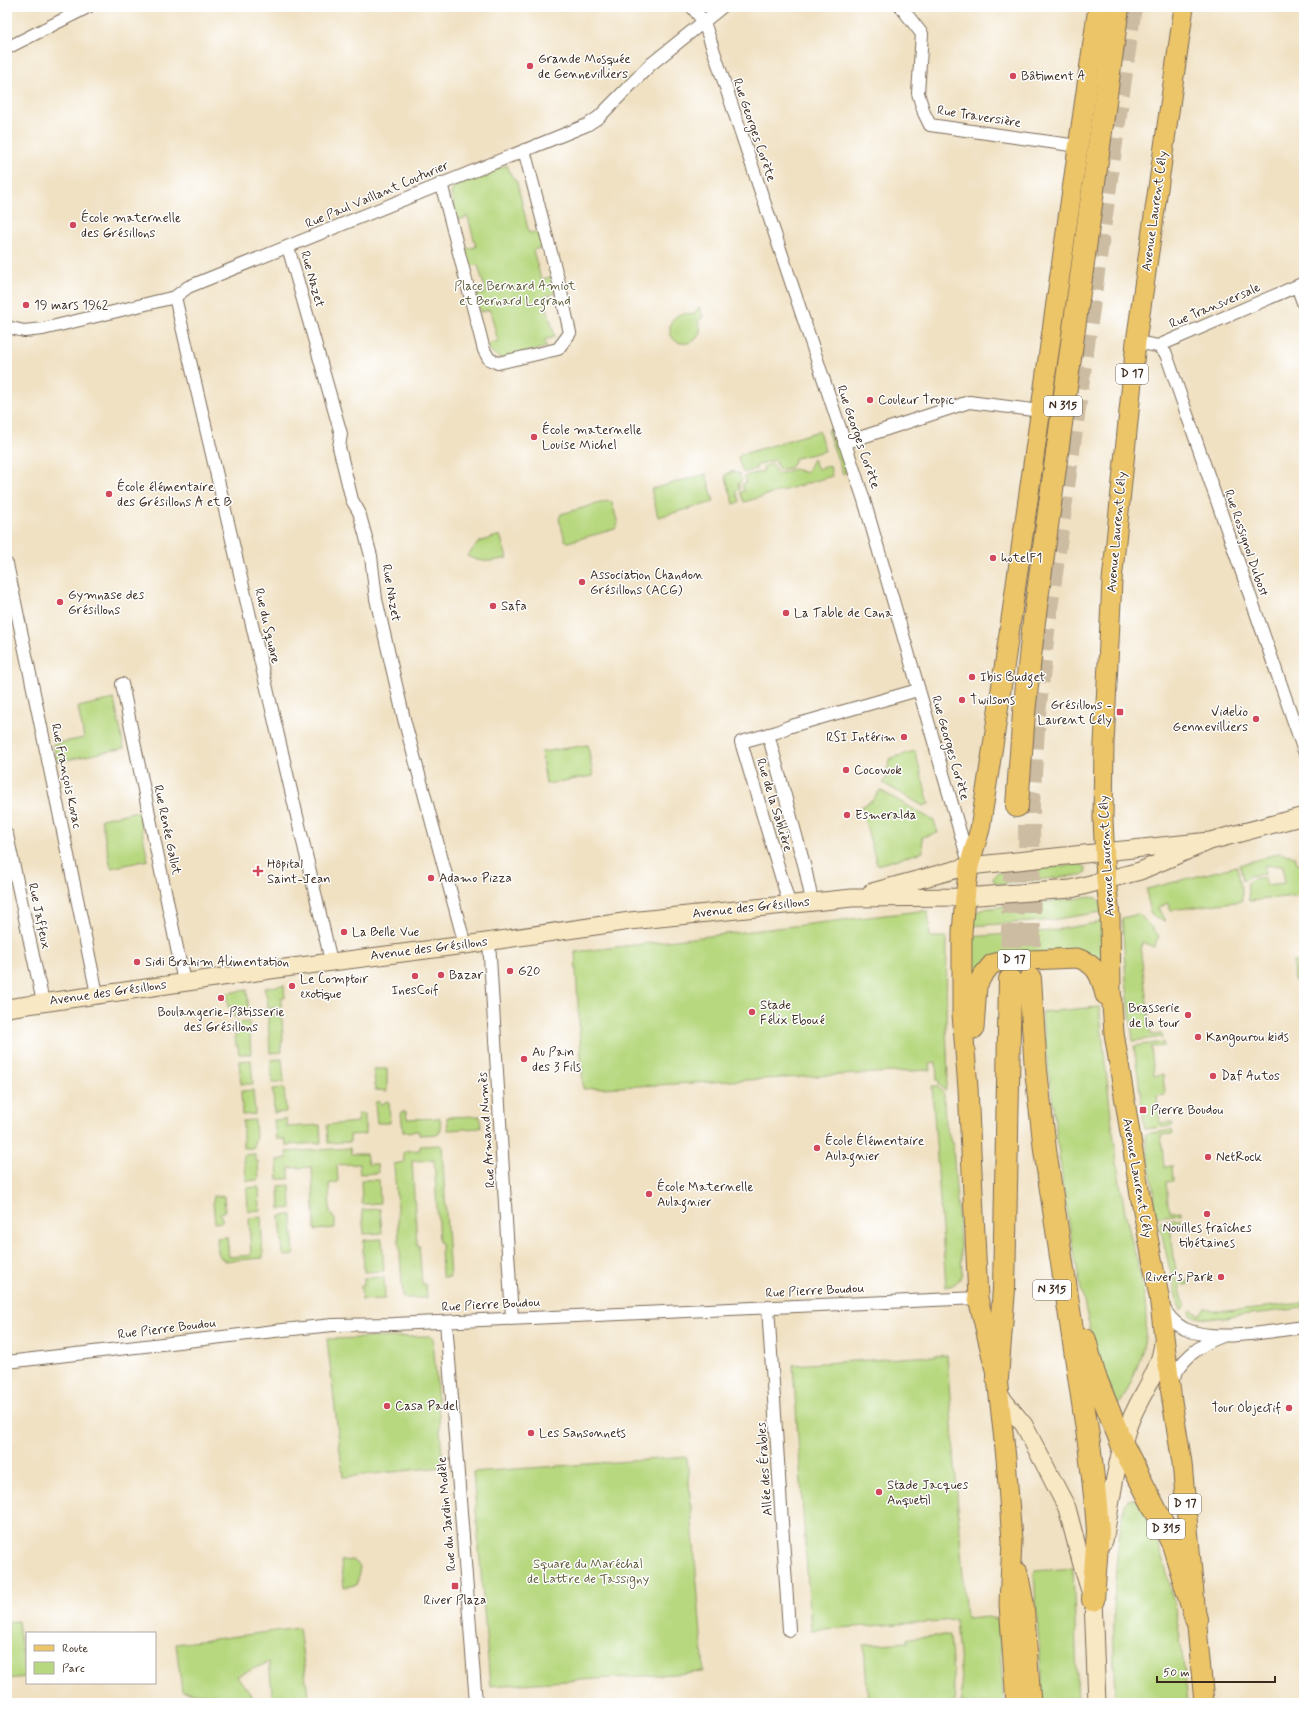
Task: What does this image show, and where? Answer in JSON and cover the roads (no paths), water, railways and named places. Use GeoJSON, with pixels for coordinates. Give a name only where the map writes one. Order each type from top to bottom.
{"type":"FeatureCollection","features":[{"type":"Feature","properties":{"kind":"highway","name":"N 315"},"geometry":{"type":"LineString","coordinates":[[1017,806],[1024,713],[1034,621],[1118,7]]}},
{"type":"Feature","properties":{"kind":"highway","name":"N 315"},"geometry":{"type":"LineString","coordinates":[[1019,980],[1036,1070],[1045,1150],[1089,1443],[1098,1531],[1093,1600]]}},
{"type":"Feature","properties":{"kind":"highway","name":"N 315"},"geometry":{"type":"LineString","coordinates":[[1019,980],[1031,1142],[1084,1507],[1093,1600]]}},
{"type":"Feature","properties":{"kind":"highway"},"geometry":{"type":"LineString","coordinates":[[999,1388],[1019,980]]}},
{"type":"Feature","properties":{"kind":"highway"},"geometry":{"type":"LineString","coordinates":[[1036,1070],[1052,1149],[1077,1309],[1094,1374],[1122,1444]]}},
{"type":"Feature","properties":{"kind":"highway","name":"D 315"},"geometry":{"type":"LineString","coordinates":[[1122,1444],[1173,1544],[1196,1619]]}},
{"type":"Feature","properties":{"kind":"main road","name":"D 17"},"geometry":{"type":"LineString","coordinates":[[1031,1703],[1024,1603],[1012,1541],[999,1388],[978,1298],[968,1088],[962,1014],[962,932],[965,897],[970,866],[981,820],[1098,7]]}},
{"type":"Feature","properties":{"kind":"main road","name":"Avenue Laurent Cély"},"geometry":{"type":"LineString","coordinates":[[1184,7],[1136,342],[1112,581],[1107,659],[1103,819],[1106,880],[1110,916],[1111,990],[1114,1033],[1140,1196],[1159,1296],[1182,1464],[1204,1703]]}},
{"type":"Feature","properties":{"kind":"main road","name":"Avenue des Grésillons"},"geometry":{"type":"LineString","coordinates":[[7,1008],[331,961],[464,945],[630,921],[789,903],[852,898],[965,897],[1071,889],[1140,872],[1210,841],[1304,816]]}},
{"type":"Feature","properties":{"kind":"main road","name":"Avenue des Grésillons"},"geometry":{"type":"LineString","coordinates":[[852,898],[970,866],[1210,841]]}},
{"type":"Feature","properties":{"kind":"main road","name":"D 17"},"geometry":{"type":"LineString","coordinates":[[968,1088],[977,986],[982,976],[992,964],[1004,960],[1077,958],[1086,961],[1093,966],[1099,974],[1114,1033]]}},
{"type":"Feature","properties":{"kind":"main road","name":"D 17"},"geometry":{"type":"LineString","coordinates":[[1097,1703],[1093,1600],[1113,1484],[1122,1444],[1131,1417],[1155,1372],[1163,1347],[1164,1338]]}},
{"type":"Feature","properties":{"kind":"main road"},"geometry":{"type":"LineString","coordinates":[[999,1388],[1024,1424],[1067,1508],[1093,1600]]}},
{"type":"Feature","properties":{"kind":"main road","name":"D 17"},"geometry":{"type":"LineString","coordinates":[[1012,1541],[1009,1604],[1016,1703]]}},
{"type":"Feature","properties":{"kind":"street"},"geometry":{"type":"LineString","coordinates":[[7,48],[88,7]]}},
{"type":"Feature","properties":{"kind":"street"},"geometry":{"type":"LineString","coordinates":[[692,7],[704,22]]}},
{"type":"Feature","properties":{"kind":"street","name":"Rue Paul Vaillant Couturier"},"geometry":{"type":"LineString","coordinates":[[7,327],[24,331],[44,330],[175,297],[188,287],[587,125],[599,117],[650,65],[722,7]]}},
{"type":"Feature","properties":{"kind":"street","name":"Rue Traversière"},"geometry":{"type":"LineString","coordinates":[[901,7],[922,34],[918,93],[924,113],[930,125],[1078,146]]}},
{"type":"Feature","properties":{"kind":"street","name":"Rue Georges Corète"},"geometry":{"type":"LineString","coordinates":[[704,22],[864,500],[970,866]]}},
{"type":"Feature","properties":{"kind":"street"},"geometry":{"type":"LineString","coordinates":[[441,183],[484,350],[489,358],[498,363],[558,349],[570,333],[559,283],[524,150]]}},
{"type":"Feature","properties":{"kind":"street","name":"Rue Nazet"},"geometry":{"type":"LineString","coordinates":[[288,247],[340,434],[339,447],[352,500],[359,512],[370,556],[376,599],[404,719],[464,945]]}},
{"type":"Feature","properties":{"kind":"street"},"geometry":{"type":"LineString","coordinates":[[1301,284],[1304,305]]}},
{"type":"Feature","properties":{"kind":"street","name":"Rue Transversale"},"geometry":{"type":"LineString","coordinates":[[1158,346],[1301,284]]}},
{"type":"Feature","properties":{"kind":"street","name":"Rue du Square"},"geometry":{"type":"LineString","coordinates":[[175,297],[331,961]]}},
{"type":"Feature","properties":{"kind":"street"},"geometry":{"type":"LineString","coordinates":[[1136,342],[1158,346]]}},
{"type":"Feature","properties":{"kind":"street","name":"Rue Rossignol Dubost"},"geometry":{"type":"LineString","coordinates":[[1158,346],[1166,354],[1304,751]]}},
{"type":"Feature","properties":{"kind":"street"},"geometry":{"type":"LineString","coordinates":[[844,443],[969,402],[1041,411]]}},
{"type":"Feature","properties":{"kind":"street","name":"Rue François Kovac"},"geometry":{"type":"LineString","coordinates":[[7,564],[98,994]]}},
{"type":"Feature","properties":{"kind":"street","name":"Rue Renée Gallot"},"geometry":{"type":"LineString","coordinates":[[122,684],[184,982]]}},
{"type":"Feature","properties":{"kind":"street","name":"Rue de la Sablière"},"geometry":{"type":"LineString","coordinates":[[789,903],[741,742],[918,690]]}},
{"type":"Feature","properties":{"kind":"street","name":"Rue de la Sablière"},"geometry":{"type":"LineString","coordinates":[[768,734],[805,868],[812,901]]}},
{"type":"Feature","properties":{"kind":"street","name":"Rue Jaffeux"},"geometry":{"type":"LineString","coordinates":[[7,835],[43,1002]]}},
{"type":"Feature","properties":{"kind":"street","name":"Rue Armand Numès"},"geometry":{"type":"LineString","coordinates":[[489,941],[512,1318]]}},
{"type":"Feature","properties":{"kind":"street"},"geometry":{"type":"LineString","coordinates":[[1159,1296],[1166,1313],[1179,1326],[1191,1331],[1224,1336]]}},
{"type":"Feature","properties":{"kind":"street","name":"Rue Pierre Boudou"},"geometry":{"type":"LineString","coordinates":[[7,1362],[333,1325],[446,1322],[978,1298]]}},
{"type":"Feature","properties":{"kind":"street","name":"Allée des Érables"},"geometry":{"type":"LineString","coordinates":[[768,1307],[789,1630]]}},
{"type":"Feature","properties":{"kind":"street","name":"Rue du Jardin Modèle"},"geometry":{"type":"LineString","coordinates":[[446,1322],[476,1703]]}},
{"type":"Feature","properties":{"kind":"street"},"geometry":{"type":"LineString","coordinates":[[1171,1389],[1174,1375],[1186,1359],[1208,1342],[1224,1336],[1304,1327]]}},
{"type":"Feature","properties":{"kind":"tunnel"},"geometry":{"type":"LineString","coordinates":[[1030,979],[1029,805],[1035,714],[1045,623],[1131,7]]}},
{"type":"Feature","properties":{"kind":"tunnel"},"geometry":{"type":"LineString","coordinates":[[1010,980],[1015,853]]}},
{"type":"Feature","properties":{"kind":"place","name":"Grande Mosquée de Gennevilliers"},"geometry":{"type":"Point","coordinates":[530,66]}},
{"type":"Feature","properties":{"kind":"place","name":"Bâtiment A"},"geometry":{"type":"Point","coordinates":[1013,76]}},
{"type":"Feature","properties":{"kind":"place","name":"École maternelle des Grésillons"},"geometry":{"type":"Point","coordinates":[73,225]}},
{"type":"Feature","properties":{"kind":"place","name":"19 mars 1962"},"geometry":{"type":"Point","coordinates":[26,305]}},
{"type":"Feature","properties":{"kind":"place","name":"Couleur Tropic"},"geometry":{"type":"Point","coordinates":[870,400]}},
{"type":"Feature","properties":{"kind":"place","name":"École maternelle Louise Michel"},"geometry":{"type":"Point","coordinates":[534,437]}},
{"type":"Feature","properties":{"kind":"place","name":"École élémentaire des Grésillons A et B"},"geometry":{"type":"Point","coordinates":[109,494]}},
{"type":"Feature","properties":{"kind":"place","name":"hotelF1"},"geometry":{"type":"Point","coordinates":[993,558]}},
{"type":"Feature","properties":{"kind":"place","name":"Association Chandon Grésillons (ACG)"},"geometry":{"type":"Point","coordinates":[582,582]}},
{"type":"Feature","properties":{"kind":"place","name":"Gymnase des Grésillons"},"geometry":{"type":"Point","coordinates":[60,602]}},
{"type":"Feature","properties":{"kind":"place","name":"Safa"},"geometry":{"type":"Point","coordinates":[493,606]}},
{"type":"Feature","properties":{"kind":"place","name":"La Table de Cana"},"geometry":{"type":"Point","coordinates":[786,613]}},
{"type":"Feature","properties":{"kind":"place","name":"Ibis Budget"},"geometry":{"type":"Point","coordinates":[972,677]}},
{"type":"Feature","properties":{"kind":"place","name":"Twilsons"},"geometry":{"type":"Point","coordinates":[962,700]}},
{"type":"Feature","properties":{"kind":"place","name":"Grésillons - Laurent Cély"},"geometry":{"type":"Point","coordinates":[1120,712]}},
{"type":"Feature","properties":{"kind":"place","name":"Videlio Gennevilliers"},"geometry":{"type":"Point","coordinates":[1256,719]}},
{"type":"Feature","properties":{"kind":"place","name":"RSI Intérim"},"geometry":{"type":"Point","coordinates":[904,737]}},
{"type":"Feature","properties":{"kind":"place","name":"Cocowok"},"geometry":{"type":"Point","coordinates":[846,770]}},
{"type":"Feature","properties":{"kind":"place","name":"Esmeralda"},"geometry":{"type":"Point","coordinates":[847,815]}},
{"type":"Feature","properties":{"kind":"place","name":"Hôpital Saint-Jean"},"geometry":{"type":"Point","coordinates":[258,871]}},
{"type":"Feature","properties":{"kind":"place","name":"Adamo Pizza"},"geometry":{"type":"Point","coordinates":[431,878]}},
{"type":"Feature","properties":{"kind":"place","name":"La Belle Vue"},"geometry":{"type":"Point","coordinates":[344,932]}},
{"type":"Feature","properties":{"kind":"place","name":"Sidi Brahim Alimentation"},"geometry":{"type":"Point","coordinates":[137,962]}},
{"type":"Feature","properties":{"kind":"place","name":"G20"},"geometry":{"type":"Point","coordinates":[510,971]}},
{"type":"Feature","properties":{"kind":"place","name":"Bazar"},"geometry":{"type":"Point","coordinates":[441,975]}},
{"type":"Feature","properties":{"kind":"place","name":"InesCoif"},"geometry":{"type":"Point","coordinates":[415,976]}},
{"type":"Feature","properties":{"kind":"place","name":"Le Comptoir exotique"},"geometry":{"type":"Point","coordinates":[292,986]}},
{"type":"Feature","properties":{"kind":"place","name":"Boulangerie-Pâtisserie des Grésillons"},"geometry":{"type":"Point","coordinates":[221,998]}},
{"type":"Feature","properties":{"kind":"place","name":"Stade Félix Eboué"},"geometry":{"type":"Point","coordinates":[752,1012]}},
{"type":"Feature","properties":{"kind":"place","name":"Brasserie de la tour"},"geometry":{"type":"Point","coordinates":[1188,1015]}},
{"type":"Feature","properties":{"kind":"place","name":"Kangourou kids"},"geometry":{"type":"Point","coordinates":[1198,1037]}},
{"type":"Feature","properties":{"kind":"place","name":"Au Pain des 3 Fils"},"geometry":{"type":"Point","coordinates":[524,1059]}},
{"type":"Feature","properties":{"kind":"place","name":"Daf Autos"},"geometry":{"type":"Point","coordinates":[1213,1076]}},
{"type":"Feature","properties":{"kind":"place","name":"Pierre Boudou"},"geometry":{"type":"Point","coordinates":[1143,1110]}},
{"type":"Feature","properties":{"kind":"place","name":"École Élémentaire Aulagnier"},"geometry":{"type":"Point","coordinates":[817,1148]}},
{"type":"Feature","properties":{"kind":"place","name":"NetRock"},"geometry":{"type":"Point","coordinates":[1208,1157]}},
{"type":"Feature","properties":{"kind":"place","name":"École Maternelle Aulagnier"},"geometry":{"type":"Point","coordinates":[649,1194]}},
{"type":"Feature","properties":{"kind":"place","name":"Nouilles fraîches tibétaines"},"geometry":{"type":"Point","coordinates":[1207,1214]}},
{"type":"Feature","properties":{"kind":"place","name":"River's Park"},"geometry":{"type":"Point","coordinates":[1221,1277]}},
{"type":"Feature","properties":{"kind":"place","name":"Casa Padel"},"geometry":{"type":"Point","coordinates":[387,1406]}},
{"type":"Feature","properties":{"kind":"place","name":"Tour Objectif"},"geometry":{"type":"Point","coordinates":[1289,1408]}},
{"type":"Feature","properties":{"kind":"place","name":"Les Sansonnets"},"geometry":{"type":"Point","coordinates":[531,1433]}},
{"type":"Feature","properties":{"kind":"place","name":"Stade Jacques Anquetil"},"geometry":{"type":"Point","coordinates":[879,1492]}},
{"type":"Feature","properties":{"kind":"place","name":"River Plaza"},"geometry":{"type":"Point","coordinates":[455,1586]}},
{"type":"Feature","properties":{"kind":"park label","name":"Place Bernard Amiot et Bernard Legrand"},"geometry":{"type":"Point","coordinates":[515,294]}},
{"type":"Feature","properties":{"kind":"park label","name":"Square du Maréchal de Lattre de Tassigny"},"geometry":{"type":"Point","coordinates":[588,1572]}}]}
